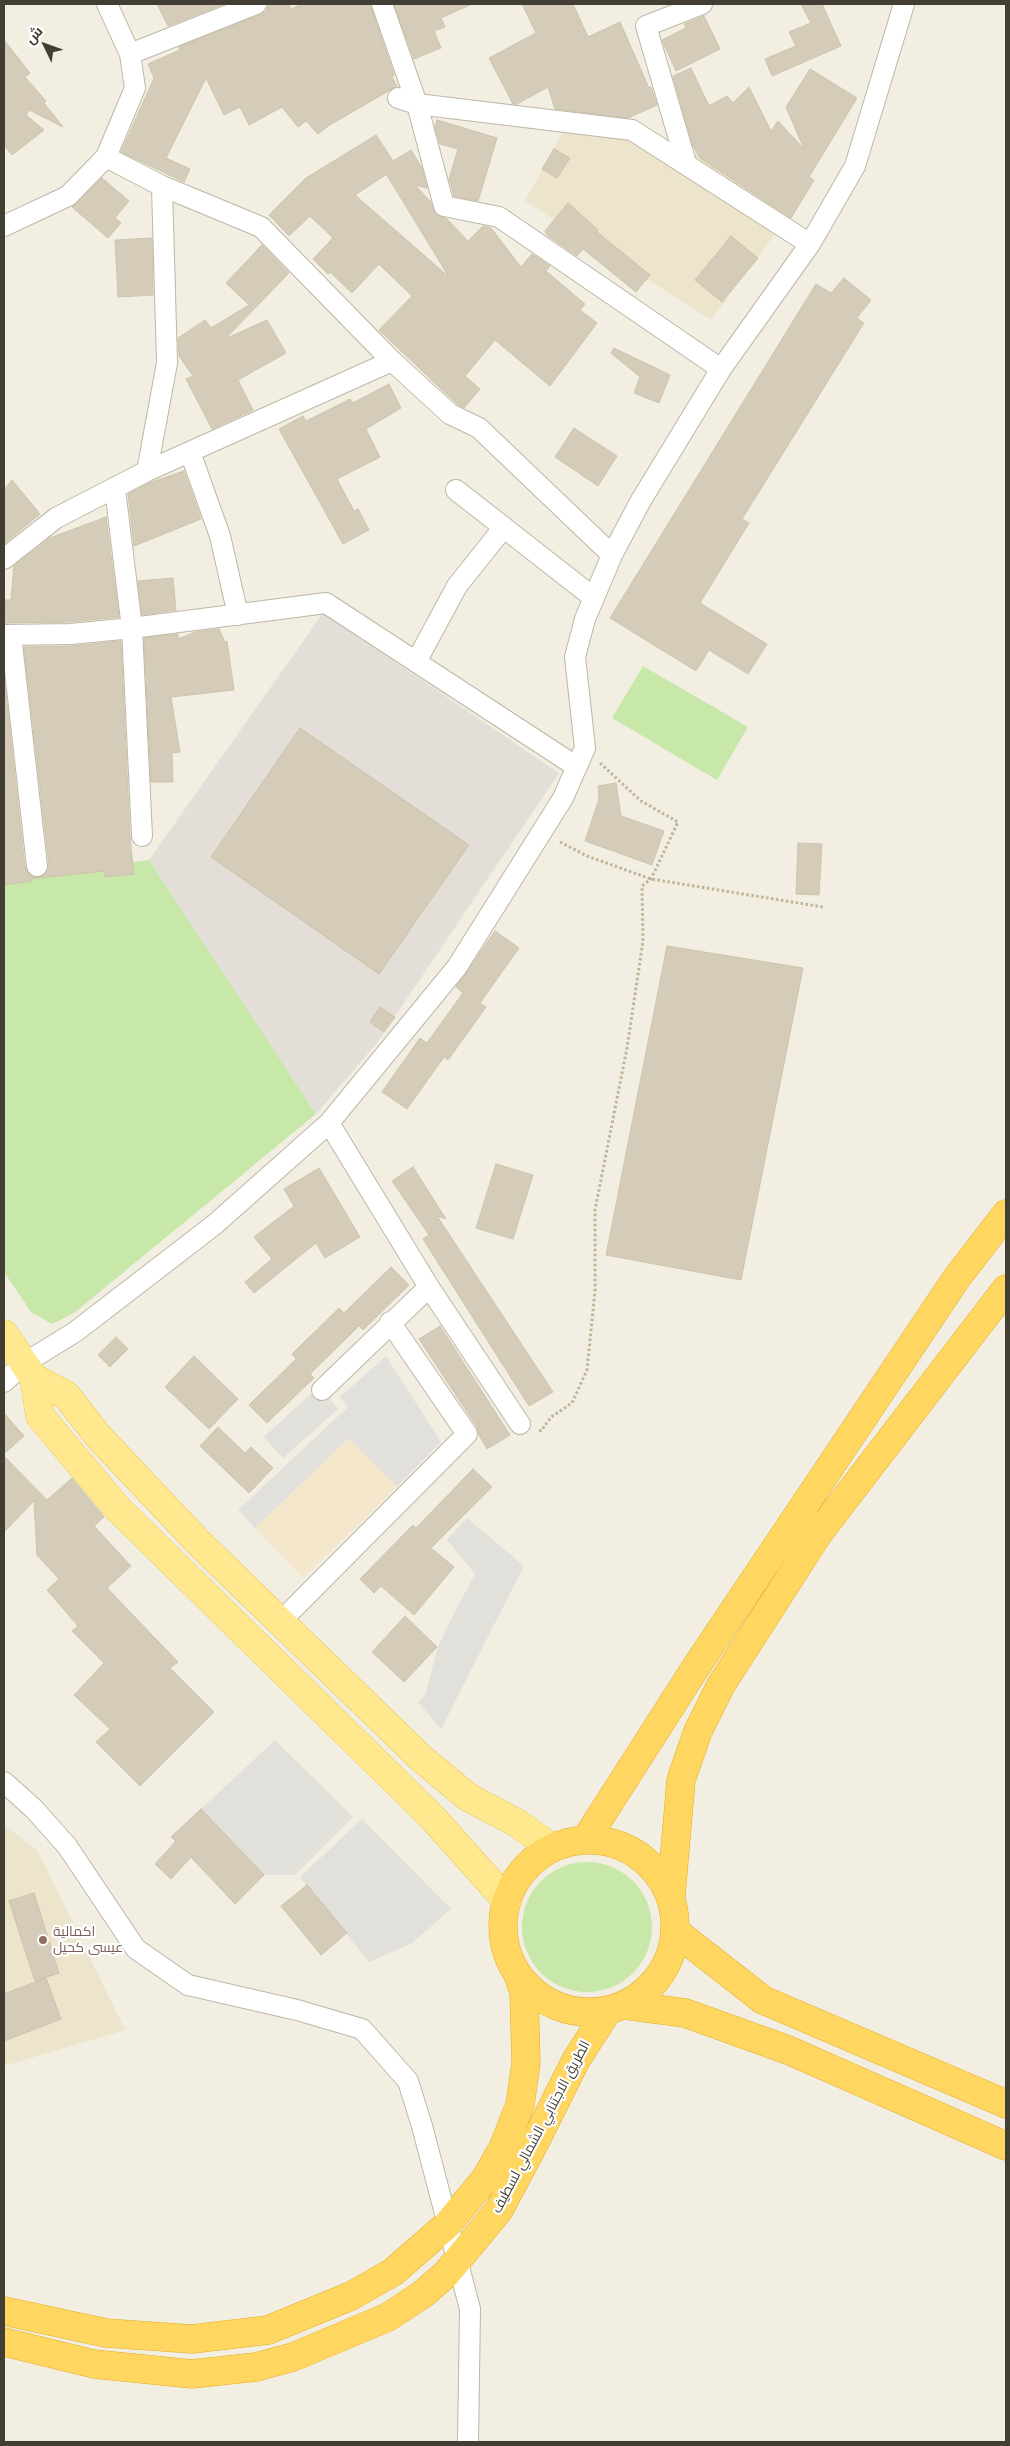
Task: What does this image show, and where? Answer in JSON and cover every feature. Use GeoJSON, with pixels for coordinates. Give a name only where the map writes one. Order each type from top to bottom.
{"type":"FeatureCollection","features":[{"type":"Feature","properties":{"kind":"highway"},"geometry":{"type":"LineString","coordinates":[[586,1839],[696,1667],[945,1296],[1006,1214]]}},
{"type":"Feature","properties":{"kind":"highway"},"geometry":{"type":"LineString","coordinates":[[671,1896],[682,1780],[698,1731],[721,1685],[818,1534],[1006,1289]]}},
{"type":"Feature","properties":{"kind":"highway"},"geometry":{"type":"LineString","coordinates":[[616,2008],[640,1996],[659,1976],[672,1951],[676,1932],[671,1896],[663,1879],[652,1865],[622,1845],[604,1840],[586,1839],[568,1842],[536,1857],[514,1884],[507,1901],[503,1931],[505,1946],[518,1975],[541,1998],[556,2006],[590,2012],[616,2008],[684,2013],[788,2050],[1006,2146]]}},
{"type":"Feature","properties":{"kind":"highway"},"geometry":{"type":"LineString","coordinates":[[676,1932],[763,2000],[1006,2104]]}},
{"type":"Feature","properties":{"kind":"highway","name":"الطريق الاجتنابي الشمالي لسطيف"},"geometry":{"type":"LineString","coordinates":[[4,2311],[115,2334],[192,2339],[268,2330],[352,2296],[393,2272],[447,2225],[486,2178],[503,2148],[520,2105],[526,2063],[524,1992],[518,1975]]}},
{"type":"Feature","properties":{"kind":"highway","name":"الطريق الاجتنابي الشمالي لسطيف"},"geometry":{"type":"LineString","coordinates":[[4,2342],[94,2364],[192,2374],[256,2367],[293,2357],[388,2317],[423,2294],[456,2263],[498,2210],[532,2148],[576,2060],[616,2008]]}},
{"type":"Feature","properties":{"kind":"main road"},"geometry":{"type":"LineString","coordinates":[[4,1334],[29,1371],[40,1416],[118,1509],[432,1817],[507,1901]]}},
{"type":"Feature","properties":{"kind":"main road"},"geometry":{"type":"LineString","coordinates":[[29,1371],[66,1395],[114,1454],[199,1543],[422,1759],[468,1797],[518,1823],[552,1848]]}},
{"type":"Feature","properties":{"kind":"street"},"geometry":{"type":"LineString","coordinates":[[4,226],[68,196],[106,157],[135,88],[130,54],[107,4]]}},
{"type":"Feature","properties":{"kind":"street"},"geometry":{"type":"LineString","coordinates":[[130,54],[256,4]]}},
{"type":"Feature","properties":{"kind":"street"},"geometry":{"type":"LineString","coordinates":[[382,4],[417,104],[444,206],[499,217],[721,369]]}},
{"type":"Feature","properties":{"kind":"street"},"geometry":{"type":"LineString","coordinates":[[686,164],[646,26],[702,4]]}},
{"type":"Feature","properties":{"kind":"street"},"geometry":{"type":"LineString","coordinates":[[4,1382],[29,1371],[75,1332],[214,1226],[329,1123],[457,967],[563,798],[585,748],[575,657],[584,619],[612,555],[640,502],[721,369],[810,244],[855,166],[904,4]]}},
{"type":"Feature","properties":{"kind":"street"},"geometry":{"type":"LineString","coordinates":[[398,98],[417,104],[632,130],[810,244]]}},
{"type":"Feature","properties":{"kind":"street"},"geometry":{"type":"LineString","coordinates":[[106,157],[162,186],[261,227],[392,361],[450,414],[479,428],[612,555]]}},
{"type":"Feature","properties":{"kind":"street"},"geometry":{"type":"LineString","coordinates":[[147,471],[167,363],[162,186]]}},
{"type":"Feature","properties":{"kind":"street"},"geometry":{"type":"LineString","coordinates":[[4,559],[56,518],[147,471],[392,361]]}},
{"type":"Feature","properties":{"kind":"street"},"geometry":{"type":"LineString","coordinates":[[190,452],[220,536],[238,615]]}},
{"type":"Feature","properties":{"kind":"street"},"geometry":{"type":"LineString","coordinates":[[115,488],[132,628],[142,836]]}},
{"type":"Feature","properties":{"kind":"street"},"geometry":{"type":"LineString","coordinates":[[456,490],[594,598]]}},
{"type":"Feature","properties":{"kind":"street"},"geometry":{"type":"LineString","coordinates":[[416,662],[457,586],[504,527]]}},
{"type":"Feature","properties":{"kind":"street"},"geometry":{"type":"LineString","coordinates":[[37,866],[8,635],[71,634],[326,604],[577,767]]}},
{"type":"Feature","properties":{"kind":"street"},"geometry":{"type":"LineString","coordinates":[[329,1123],[429,1287],[520,1424]]}},
{"type":"Feature","properties":{"kind":"street"},"geometry":{"type":"LineString","coordinates":[[322,1390],[390,1322],[429,1287]]}},
{"type":"Feature","properties":{"kind":"street"},"geometry":{"type":"LineString","coordinates":[[280,1622],[467,1434],[390,1322]]}},
{"type":"Feature","properties":{"kind":"street"},"geometry":{"type":"LineString","coordinates":[[4,1782],[34,1809],[67,1846],[136,1949],[188,1985],[297,2010],[362,2029],[408,2081],[422,2126],[456,2263],[470,2309],[468,2442]]}},
{"type":"Feature","properties":{"kind":"path"},"geometry":{"type":"LineString","coordinates":[[520,1424],[541,1431],[551,1416],[572,1403],[588,1370],[595,1291],[595,1210],[627,1048],[643,941],[642,886],[651,880],[678,822],[640,801],[585,748]]}},
{"type":"Feature","properties":{"kind":"path"},"geometry":{"type":"LineString","coordinates":[[542,832],[587,856],[651,880],[824,907]]}},
{"type":"Feature","properties":{"kind":"shaded area"},"geometry":{"type":"Polygon","coordinates":[[[571,117],[632,126],[704,157],[789,215],[711,320],[525,201],[571,117]]]}},
{"type":"Feature","properties":{"kind":"shaded area"},"geometry":{"type":"Polygon","coordinates":[[[323,613],[559,773],[377,1043],[316,1114],[149,860],[323,613]]]}},
{"type":"Feature","properties":{"kind":"shaded area"},"geometry":{"type":"Polygon","coordinates":[[[386,1356],[441,1442],[397,1487],[349,1438],[255,1528],[238,1510],[348,1407],[340,1397],[386,1356]]]}},
{"type":"Feature","properties":{"kind":"shaded area"},"geometry":{"type":"Polygon","coordinates":[[[319,1386],[338,1409],[283,1458],[264,1437],[319,1386]]]}},
{"type":"Feature","properties":{"kind":"shaded area"},"geometry":{"type":"Polygon","coordinates":[[[349,1438],[397,1487],[303,1578],[255,1528],[349,1438]]]}},
{"type":"Feature","properties":{"kind":"shaded area"},"geometry":{"type":"Polygon","coordinates":[[[467,1518],[524,1566],[441,1729],[418,1702],[425,1696],[437,1650],[475,1574],[447,1540],[467,1518]]]}},
{"type":"Feature","properties":{"kind":"shaded area"},"geometry":{"type":"Polygon","coordinates":[[[275,1740],[353,1817],[295,1875],[264,1875],[235,1904],[171,1837],[275,1740]]]}},
{"type":"Feature","properties":{"kind":"shaded area"},"geometry":{"type":"Polygon","coordinates":[[[362,1819],[451,1909],[411,1944],[369,1962],[300,1877],[362,1819]]]}},
{"type":"Feature","properties":{"kind":"shaded area","name":"اكمالية عيسى كحيل"},"geometry":{"type":"Polygon","coordinates":[[[4,1825],[38,1851],[125,2030],[4,2066],[4,1825]]]}},
{"type":"Feature","properties":{"kind":"green space"},"geometry":{"type":"Polygon","coordinates":[[[643,666],[748,727],[717,780],[612,718],[643,666]]]}},
{"type":"Feature","properties":{"kind":"green space"},"geometry":{"type":"Polygon","coordinates":[[[149,860],[316,1114],[74,1313],[52,1324],[31,1312],[4,1272],[4,879],[149,860]]]}},
{"type":"Feature","properties":{"kind":"green space"},"geometry":{"type":"Polygon","coordinates":[[[587,1862],[612,1867],[633,1881],[647,1902],[652,1927],[647,1952],[633,1973],[612,1987],[587,1992],[562,1987],[541,1973],[527,1952],[522,1927],[527,1902],[541,1881],[562,1867],[587,1862]]]}},
{"type":"Feature","properties":{"kind":"building"},"geometry":{"type":"Polygon","coordinates":[[[157,4],[224,4],[168,26],[157,4]]]}},
{"type":"Feature","properties":{"kind":"building"},"geometry":{"type":"Polygon","coordinates":[[[268,4],[289,4],[291,9],[302,4],[370,4],[394,75],[392,77],[397,86],[328,126],[318,134],[306,121],[298,127],[282,107],[249,125],[240,107],[224,115],[206,78],[166,158],[190,169],[184,182],[121,152],[154,78],[148,64],[180,50],[179,47],[260,15],[266,11],[268,4]]]}},
{"type":"Feature","properties":{"kind":"building"},"geometry":{"type":"Polygon","coordinates":[[[394,4],[472,4],[441,18],[445,27],[434,31],[441,48],[414,59],[394,4]]]}},
{"type":"Feature","properties":{"kind":"building"},"geometry":{"type":"Polygon","coordinates":[[[522,4],[573,4],[588,37],[620,22],[649,88],[651,87],[657,105],[628,118],[555,109],[548,87],[517,104],[513,104],[489,58],[536,33],[522,4]]]}},
{"type":"Feature","properties":{"kind":"building"},"geometry":{"type":"Polygon","coordinates":[[[801,4],[822,4],[841,46],[772,76],[765,59],[796,46],[789,32],[811,23],[801,4]]]}},
{"type":"Feature","properties":{"kind":"building"},"geometry":{"type":"Polygon","coordinates":[[[704,16],[720,49],[676,71],[662,40],[686,28],[684,24],[704,16]]]}},
{"type":"Feature","properties":{"kind":"building"},"geometry":{"type":"Polygon","coordinates":[[[4,40],[30,73],[25,77],[46,101],[44,103],[63,127],[29,110],[26,115],[44,130],[12,155],[4,145],[4,40]]]}},
{"type":"Feature","properties":{"kind":"building"},"geometry":{"type":"Polygon","coordinates":[[[691,68],[709,106],[727,96],[733,103],[749,87],[771,131],[778,121],[804,149],[786,107],[810,69],[857,98],[809,177],[814,180],[791,218],[700,158],[693,146],[673,76],[691,68]]]}},
{"type":"Feature","properties":{"kind":"building"},"geometry":{"type":"Polygon","coordinates":[[[437,120],[497,138],[478,201],[454,196],[449,179],[458,149],[440,144],[435,127],[437,120]]]}},
{"type":"Feature","properties":{"kind":"building"},"geometry":{"type":"Polygon","coordinates":[[[376,135],[393,161],[411,150],[422,168],[427,188],[415,185],[430,201],[436,214],[447,219],[468,241],[483,226],[491,228],[521,267],[532,254],[550,266],[546,271],[585,304],[580,310],[597,323],[550,386],[495,340],[465,376],[480,389],[464,408],[457,404],[379,330],[412,296],[379,264],[352,293],[313,259],[333,238],[310,216],[289,236],[269,215],[306,178],[376,135]],[[387,174],[355,195],[449,277],[387,174]]]}},
{"type":"Feature","properties":{"kind":"building"},"geometry":{"type":"Polygon","coordinates":[[[554,149],[570,158],[557,178],[542,169],[554,149]]]}},
{"type":"Feature","properties":{"kind":"building"},"geometry":{"type":"Polygon","coordinates":[[[102,178],[129,201],[115,218],[121,223],[108,238],[72,207],[102,178]]]}},
{"type":"Feature","properties":{"kind":"building"},"geometry":{"type":"Polygon","coordinates":[[[568,203],[598,230],[597,232],[650,275],[636,292],[583,249],[577,256],[547,235],[545,231],[568,203]]]}},
{"type":"Feature","properties":{"kind":"building"},"geometry":{"type":"Polygon","coordinates":[[[731,236],[758,258],[722,302],[695,280],[731,236]]]}},
{"type":"Feature","properties":{"kind":"building"},"geometry":{"type":"Polygon","coordinates":[[[152,238],[153,295],[118,297],[115,240],[152,238]]]}},
{"type":"Feature","properties":{"kind":"building"},"geometry":{"type":"Polygon","coordinates":[[[262,245],[289,273],[225,339],[267,320],[286,353],[238,380],[253,410],[212,429],[186,379],[193,376],[179,356],[178,338],[205,320],[211,328],[249,305],[226,283],[262,245]]]}},
{"type":"Feature","properties":{"kind":"building"},"geometry":{"type":"Polygon","coordinates":[[[844,278],[871,300],[857,318],[864,323],[742,519],[749,523],[700,603],[767,644],[748,674],[709,650],[696,671],[610,618],[816,284],[831,293],[844,278]]]}},
{"type":"Feature","properties":{"kind":"building"},"geometry":{"type":"Polygon","coordinates":[[[614,348],[670,375],[659,403],[634,393],[640,377],[611,353],[614,348]]]}},
{"type":"Feature","properties":{"kind":"building"},"geometry":{"type":"Polygon","coordinates":[[[389,384],[401,408],[366,429],[380,457],[337,479],[354,511],[358,509],[369,530],[343,544],[279,429],[303,416],[306,421],[350,399],[353,403],[389,384]]]}},
{"type":"Feature","properties":{"kind":"building"},"geometry":{"type":"Polygon","coordinates":[[[574,428],[617,456],[598,486],[555,457],[574,428]]]}},
{"type":"Feature","properties":{"kind":"building"},"geometry":{"type":"Polygon","coordinates":[[[184,471],[201,519],[134,546],[128,494],[149,483],[184,471]]]}},
{"type":"Feature","properties":{"kind":"building"},"geometry":{"type":"Polygon","coordinates":[[[12,480],[40,514],[4,544],[4,490],[12,480]]]}},
{"type":"Feature","properties":{"kind":"building"},"geometry":{"type":"Polygon","coordinates":[[[106,517],[119,617],[70,622],[4,623],[4,600],[11,600],[14,566],[50,538],[106,517]]]}},
{"type":"Feature","properties":{"kind":"building"},"geometry":{"type":"Polygon","coordinates":[[[173,578],[176,610],[142,615],[138,581],[173,578]]]}},
{"type":"Feature","properties":{"kind":"building"},"geometry":{"type":"Polygon","coordinates":[[[219,629],[225,642],[227,641],[234,690],[171,697],[180,752],[172,753],[173,782],[151,782],[144,638],[178,634],[178,639],[195,632],[219,629]]]}},
{"type":"Feature","properties":{"kind":"building"},"geometry":{"type":"Polygon","coordinates":[[[121,641],[130,837],[134,874],[105,877],[104,871],[31,879],[31,881],[4,885],[4,677],[25,867],[32,877],[39,878],[48,871],[49,865],[24,647],[71,646],[121,641]]]}},
{"type":"Feature","properties":{"kind":"building"},"geometry":{"type":"Polygon","coordinates":[[[300,728],[469,845],[379,974],[211,857],[300,728]]]}},
{"type":"Feature","properties":{"kind":"building"},"geometry":{"type":"Polygon","coordinates":[[[616,783],[621,816],[664,831],[652,865],[585,841],[599,799],[598,786],[616,783]]]}},
{"type":"Feature","properties":{"kind":"building"},"geometry":{"type":"Polygon","coordinates":[[[798,843],[822,844],[819,895],[796,894],[798,843]]]}},
{"type":"Feature","properties":{"kind":"building"},"geometry":{"type":"Polygon","coordinates":[[[495,931],[519,948],[480,1003],[486,1007],[448,1060],[444,1057],[407,1109],[382,1092],[420,1038],[427,1043],[463,993],[456,987],[495,931]]]}},
{"type":"Feature","properties":{"kind":"building"},"geometry":{"type":"Polygon","coordinates":[[[667,946],[803,968],[741,1280],[606,1255],[667,946]]]}},
{"type":"Feature","properties":{"kind":"building"},"geometry":{"type":"Polygon","coordinates":[[[380,1007],[395,1017],[384,1032],[370,1022],[380,1007]]]}},
{"type":"Feature","properties":{"kind":"building"},"geometry":{"type":"Polygon","coordinates":[[[496,1164],[533,1175],[513,1239],[476,1228],[496,1164]]]}},
{"type":"Feature","properties":{"kind":"building"},"geometry":{"type":"Polygon","coordinates":[[[413,1167],[446,1219],[437,1216],[553,1392],[529,1406],[423,1239],[429,1235],[392,1181],[413,1167]]]}},
{"type":"Feature","properties":{"kind":"building"},"geometry":{"type":"Polygon","coordinates":[[[319,1168],[360,1237],[325,1258],[316,1243],[254,1293],[245,1282],[272,1259],[254,1237],[294,1206],[284,1189],[319,1168]]]}},
{"type":"Feature","properties":{"kind":"building"},"geometry":{"type":"Polygon","coordinates":[[[391,1267],[409,1285],[363,1330],[359,1326],[310,1374],[314,1378],[267,1423],[249,1405],[296,1359],[292,1354],[339,1308],[344,1313],[391,1267]]]}},
{"type":"Feature","properties":{"kind":"building"},"geometry":{"type":"Polygon","coordinates":[[[440,1326],[510,1435],[487,1449],[477,1427],[419,1339],[440,1326]]]}},
{"type":"Feature","properties":{"kind":"building"},"geometry":{"type":"Polygon","coordinates":[[[116,1337],[128,1349],[110,1367],[98,1355],[116,1337]]]}},
{"type":"Feature","properties":{"kind":"building"},"geometry":{"type":"Polygon","coordinates":[[[194,1356],[238,1399],[209,1429],[165,1387],[194,1356]]]}},
{"type":"Feature","properties":{"kind":"building"},"geometry":{"type":"Polygon","coordinates":[[[4,1413],[24,1436],[4,1454],[4,1413]]]}},
{"type":"Feature","properties":{"kind":"building"},"geometry":{"type":"Polygon","coordinates":[[[218,1427],[245,1453],[251,1447],[273,1468],[249,1493],[200,1446],[218,1427]]]}},
{"type":"Feature","properties":{"kind":"building"},"geometry":{"type":"Polygon","coordinates":[[[4,1456],[47,1500],[72,1478],[104,1517],[94,1526],[131,1566],[107,1588],[178,1662],[170,1668],[214,1712],[140,1786],[96,1742],[110,1729],[74,1695],[104,1663],[72,1631],[78,1626],[47,1590],[59,1579],[37,1555],[34,1501],[4,1532],[4,1456]]]}},
{"type":"Feature","properties":{"kind":"building"},"geometry":{"type":"Polygon","coordinates":[[[473,1469],[492,1487],[431,1548],[454,1567],[414,1615],[381,1586],[374,1593],[360,1579],[413,1525],[416,1528],[473,1469]]]}},
{"type":"Feature","properties":{"kind":"building"},"geometry":{"type":"Polygon","coordinates":[[[405,1616],[437,1647],[404,1682],[372,1652],[405,1616]]]}},
{"type":"Feature","properties":{"kind":"building"},"geometry":{"type":"Polygon","coordinates":[[[201,1809],[264,1875],[235,1904],[191,1857],[171,1879],[155,1864],[176,1841],[171,1837],[201,1809]]]}},
{"type":"Feature","properties":{"kind":"building"},"geometry":{"type":"Polygon","coordinates":[[[307,1885],[347,1933],[321,1955],[281,1906],[307,1885]]]}},
{"type":"Feature","properties":{"kind":"building"},"geometry":{"type":"Polygon","coordinates":[[[34,1893],[59,1973],[35,1981],[9,1901],[34,1893]]]}},
{"type":"Feature","properties":{"kind":"building"},"geometry":{"type":"Polygon","coordinates":[[[46,1978],[61,2019],[4,2041],[4,1994],[46,1978]]]}},
{"type":"Feature","properties":{"kind":"place","name":"اكمالية عيسى كحيل"},"geometry":{"type":"Point","coordinates":[43,1940]}}]}
